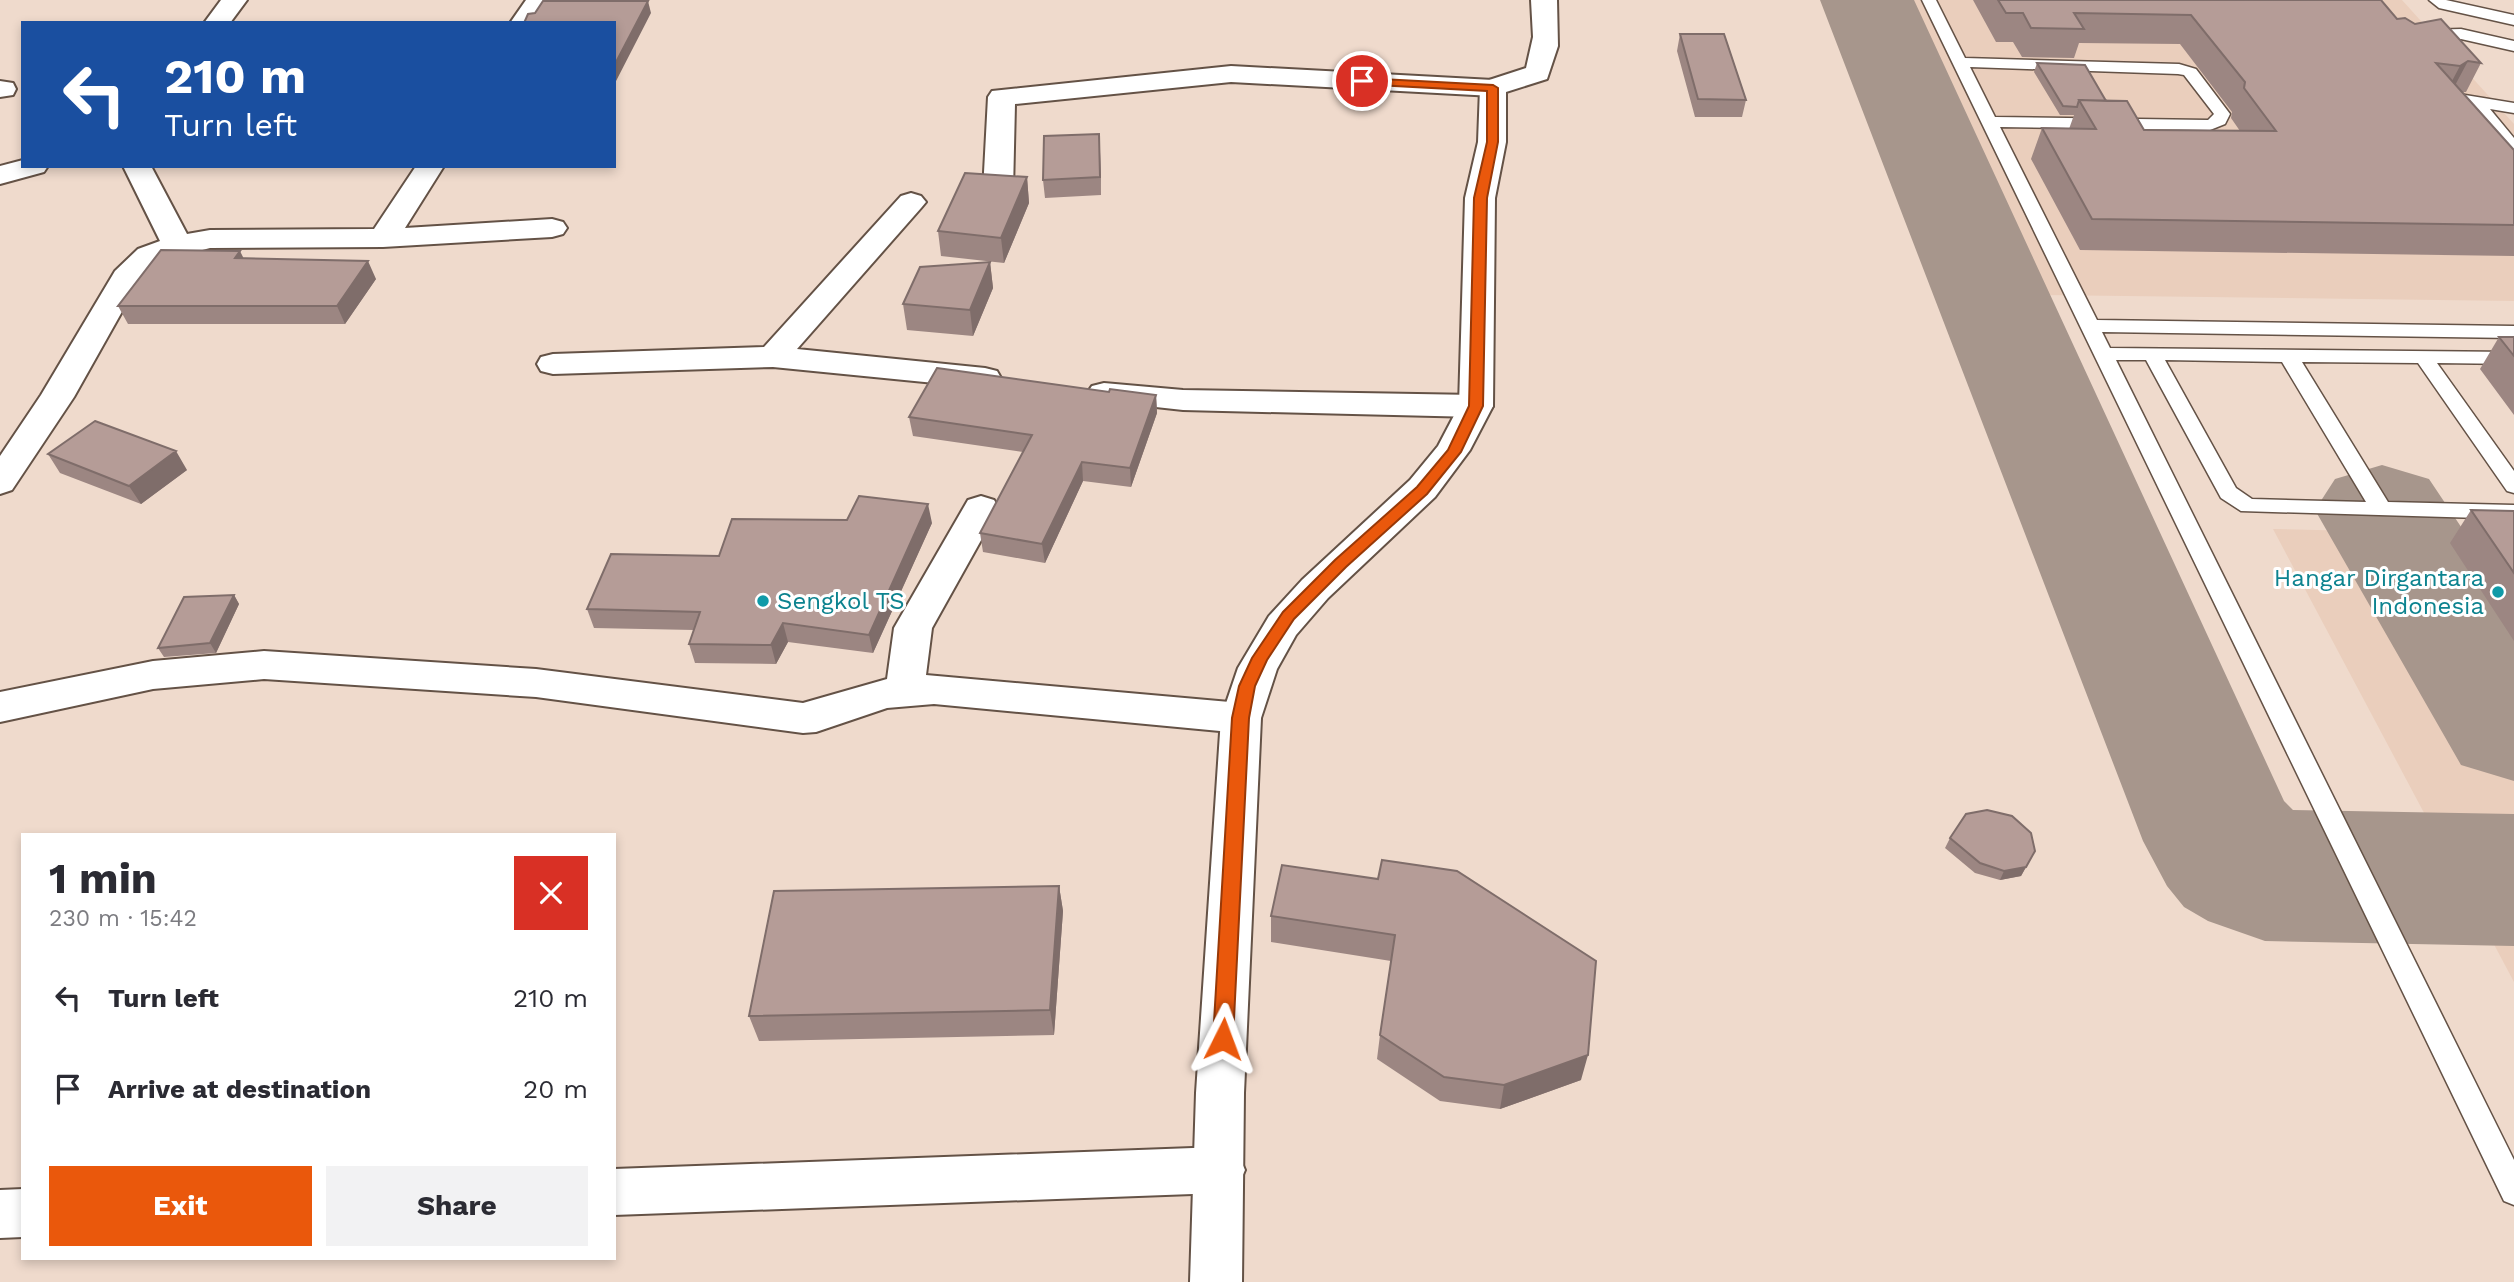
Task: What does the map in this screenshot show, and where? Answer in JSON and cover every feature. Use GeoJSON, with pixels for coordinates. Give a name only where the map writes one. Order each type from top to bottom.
{"type":"FeatureCollection","features":[{"type":"Feature","properties":{"kind":"street"},"geometry":{"type":"LineString","coordinates":[[218,21],[234,0]]}},
{"type":"Feature","properties":{"kind":"street"},"geometry":{"type":"LineString","coordinates":[[524,21],[539,0]]}},
{"type":"Feature","properties":{"kind":"street"},"geometry":{"type":"LineString","coordinates":[[998,191],[1002,97],[1231,74],[1493,88],[1538,73],[1546,50],[1548,27],[1544,0]]}},
{"type":"Feature","properties":{"kind":"street"},"geometry":{"type":"LineString","coordinates":[[1216,1282],[1220,1093],[1241,718],[1247,686],[1260,658],[1288,615],[1340,563],[1422,491],[1454,452],[1476,406],[1480,198],[1492,142],[1493,88]]}},
{"type":"Feature","properties":{"kind":"street"},"geometry":{"type":"LineString","coordinates":[[0,175],[26,168]]}},
{"type":"Feature","properties":{"kind":"street"},"geometry":{"type":"LineString","coordinates":[[138,168],[177,245]]}},
{"type":"Feature","properties":{"kind":"street"},"geometry":{"type":"LineString","coordinates":[[383,238],[429,168]]}},
{"type":"Feature","properties":{"kind":"street"},"geometry":{"type":"LineString","coordinates":[[773,357],[911,201]]}},
{"type":"Feature","properties":{"kind":"street"},"geometry":{"type":"LineString","coordinates":[[0,482],[57,397],[130,271],[149,255],[177,245],[210,239],[383,238],[552,228]]}},
{"type":"Feature","properties":{"kind":"street"},"geometry":{"type":"LineString","coordinates":[[553,364],[773,357],[945,372],[1011,382]]}},
{"type":"Feature","properties":{"kind":"street"},"geometry":{"type":"LineString","coordinates":[[1079,391],[1183,400],[1476,406]]}},
{"type":"Feature","properties":{"kind":"street"},"geometry":{"type":"LineString","coordinates":[[906,690],[907,655],[913,628],[981,508]]}},
{"type":"Feature","properties":{"kind":"street"},"geometry":{"type":"LineString","coordinates":[[0,707],[153,675],[264,665],[536,683],[803,718],[906,690],[934,690],[1241,718]]}},
{"type":"Feature","properties":{"kind":"street"},"geometry":{"type":"LineString","coordinates":[[616,1192],[1220,1170]]}},
{"type":"Feature","properties":{"kind":"street"},"geometry":{"type":"LineString","coordinates":[[0,1214],[21,1213]]}},
{"type":"Feature","properties":{"kind":"lane"},"geometry":{"type":"LineString","coordinates":[[1929,0],[2514,1191]]}},
{"type":"Feature","properties":{"kind":"lane"},"geometry":{"type":"LineString","coordinates":[[2436,0],[2444,5],[2514,20]]}},
{"type":"Feature","properties":{"kind":"lane"},"geometry":{"type":"LineString","coordinates":[[2414,38],[2461,34],[2514,46]]}},
{"type":"Feature","properties":{"kind":"lane"},"geometry":{"type":"LineString","coordinates":[[1958,62],[2179,69],[2190,72],[2222,114],[2219,121],[2210,125],[1990,122]]}},
{"type":"Feature","properties":{"kind":"lane"},"geometry":{"type":"LineString","coordinates":[[2453,97],[2477,104],[2514,108]]}},
{"type":"Feature","properties":{"kind":"lane"},"geometry":{"type":"LineString","coordinates":[[2477,104],[2514,148]]}},
{"type":"Feature","properties":{"kind":"lane"},"geometry":{"type":"LineString","coordinates":[[2090,326],[2514,332]]}},
{"type":"Feature","properties":{"kind":"lane"},"geometry":{"type":"LineString","coordinates":[[2105,354],[2514,358]]}},
{"type":"Feature","properties":{"kind":"lane"},"geometry":{"type":"LineString","coordinates":[[2152,354],[2228,494],[2248,506],[2514,512]]}},
{"type":"Feature","properties":{"kind":"lane"},"geometry":{"type":"LineString","coordinates":[[2289,357],[2382,510]]}},
{"type":"Feature","properties":{"kind":"lane"},"geometry":{"type":"LineString","coordinates":[[2424,358],[2514,486]]}},
{"type":"Feature","properties":{"kind":"shaded area"},"geometry":{"type":"Polygon","coordinates":[[[1906,0],[2402,0],[2514,124],[2514,301],[2044,295],[1906,0]]]}},
{"type":"Feature","properties":{"kind":"shaded area"},"geometry":{"type":"Polygon","coordinates":[[[2273,529],[2436,533],[2514,658],[2514,982],[2273,529]]]}},
{"type":"Feature","properties":{"kind":"building"},"geometry":{"type":"Polygon","coordinates":[[[1998,0],[2381,0],[2397,19],[2405,18],[2415,24],[2441,19],[2481,63],[2468,61],[2460,66],[2436,63],[2514,150],[2514,225],[2092,219],[2042,128],[2096,129],[2079,100],[2127,101],[2144,130],[2276,131],[2244,88],[2245,82],[2191,15],[2074,13],[2084,29],[2031,28],[2023,13],[2006,13],[1998,0]]]}},
{"type":"Feature","properties":{"kind":"building"},"geometry":{"type":"Polygon","coordinates":[[[543,1],[648,1],[616,62],[616,21],[525,21],[528,14],[535,13],[543,1]]]}},
{"type":"Feature","properties":{"kind":"building"},"geometry":{"type":"Polygon","coordinates":[[[1680,34],[1724,34],[1746,100],[1698,99],[1680,34]]]}},
{"type":"Feature","properties":{"kind":"building"},"geometry":{"type":"Polygon","coordinates":[[[2037,63],[2085,65],[2106,101],[2079,100],[2077,107],[2063,106],[2037,63]]]}},
{"type":"Feature","properties":{"kind":"building"},"geometry":{"type":"Polygon","coordinates":[[[1099,134],[1100,177],[1043,180],[1044,136],[1099,134]]]}},
{"type":"Feature","properties":{"kind":"building"},"geometry":{"type":"Polygon","coordinates":[[[965,173],[1027,177],[1001,238],[938,231],[965,173]]]}},
{"type":"Feature","properties":{"kind":"building"},"geometry":{"type":"Polygon","coordinates":[[[161,250],[240,251],[235,258],[368,261],[337,306],[118,306],[161,250]]]}},
{"type":"Feature","properties":{"kind":"building"},"geometry":{"type":"Polygon","coordinates":[[[990,262],[970,310],[903,304],[920,267],[990,262]]]}},
{"type":"Feature","properties":{"kind":"building"},"geometry":{"type":"Polygon","coordinates":[[[2499,337],[2514,337],[2514,356],[2499,337]]]}},
{"type":"Feature","properties":{"kind":"building"},"geometry":{"type":"Polygon","coordinates":[[[937,368],[1109,392],[1110,389],[1156,395],[1130,468],[1082,462],[1042,544],[980,533],[1032,435],[909,417],[937,368]]]}},
{"type":"Feature","properties":{"kind":"building"},"geometry":{"type":"Polygon","coordinates":[[[95,421],[176,451],[129,486],[48,454],[95,421]]]}},
{"type":"Feature","properties":{"kind":"building"},"geometry":{"type":"Polygon","coordinates":[[[859,496],[928,504],[869,635],[783,623],[771,645],[689,644],[700,612],[587,609],[611,554],[719,556],[732,519],[847,520],[859,496]]]}},
{"type":"Feature","properties":{"kind":"building"},"geometry":{"type":"Polygon","coordinates":[[[2471,510],[2514,511],[2514,573],[2471,510]]]}},
{"type":"Feature","properties":{"kind":"building"},"geometry":{"type":"Polygon","coordinates":[[[234,595],[210,643],[158,648],[184,597],[234,595]]]}},
{"type":"Feature","properties":{"kind":"building"},"geometry":{"type":"Polygon","coordinates":[[[1987,810],[2012,816],[2031,833],[2035,851],[2026,867],[2004,871],[1980,863],[1950,838],[1966,814],[1987,810]]]}},
{"type":"Feature","properties":{"kind":"building"},"geometry":{"type":"Polygon","coordinates":[[[1382,860],[1457,871],[1596,961],[1588,1055],[1504,1085],[1444,1077],[1380,1035],[1395,935],[1271,916],[1282,865],[1378,879],[1382,860]]]}},
{"type":"Feature","properties":{"kind":"building"},"geometry":{"type":"Polygon","coordinates":[[[1059,886],[1050,1010],[749,1016],[774,891],[1059,886]]]}},
{"type":"Feature","properties":{"kind":"taxiway"},"geometry":{"type":"LineString","coordinates":[[1867,0],[2223,841],[2241,861],[2265,875],[2514,880]]}},
{"type":"Feature","properties":{"kind":"taxiway"},"geometry":{"type":"LineString","coordinates":[[2382,510],[2514,725]]}},
{"type":"Feature","properties":{"kind":"place","name":"Hangar Dirgantara Indonesia"},"geometry":{"type":"Point","coordinates":[2498,592]}},
{"type":"Feature","properties":{"kind":"place","name":"Sengkol TS"},"geometry":{"type":"Point","coordinates":[763,601]}},
{"type":"Feature","properties":{"kind":"route"},"geometry":{"type":"LineString","coordinates":[[1223,1039],[1241,718],[1247,686],[1260,658],[1288,615],[1340,563],[1422,491],[1454,452],[1476,406],[1480,198],[1492,142],[1493,88],[1362,81]]}}]}
